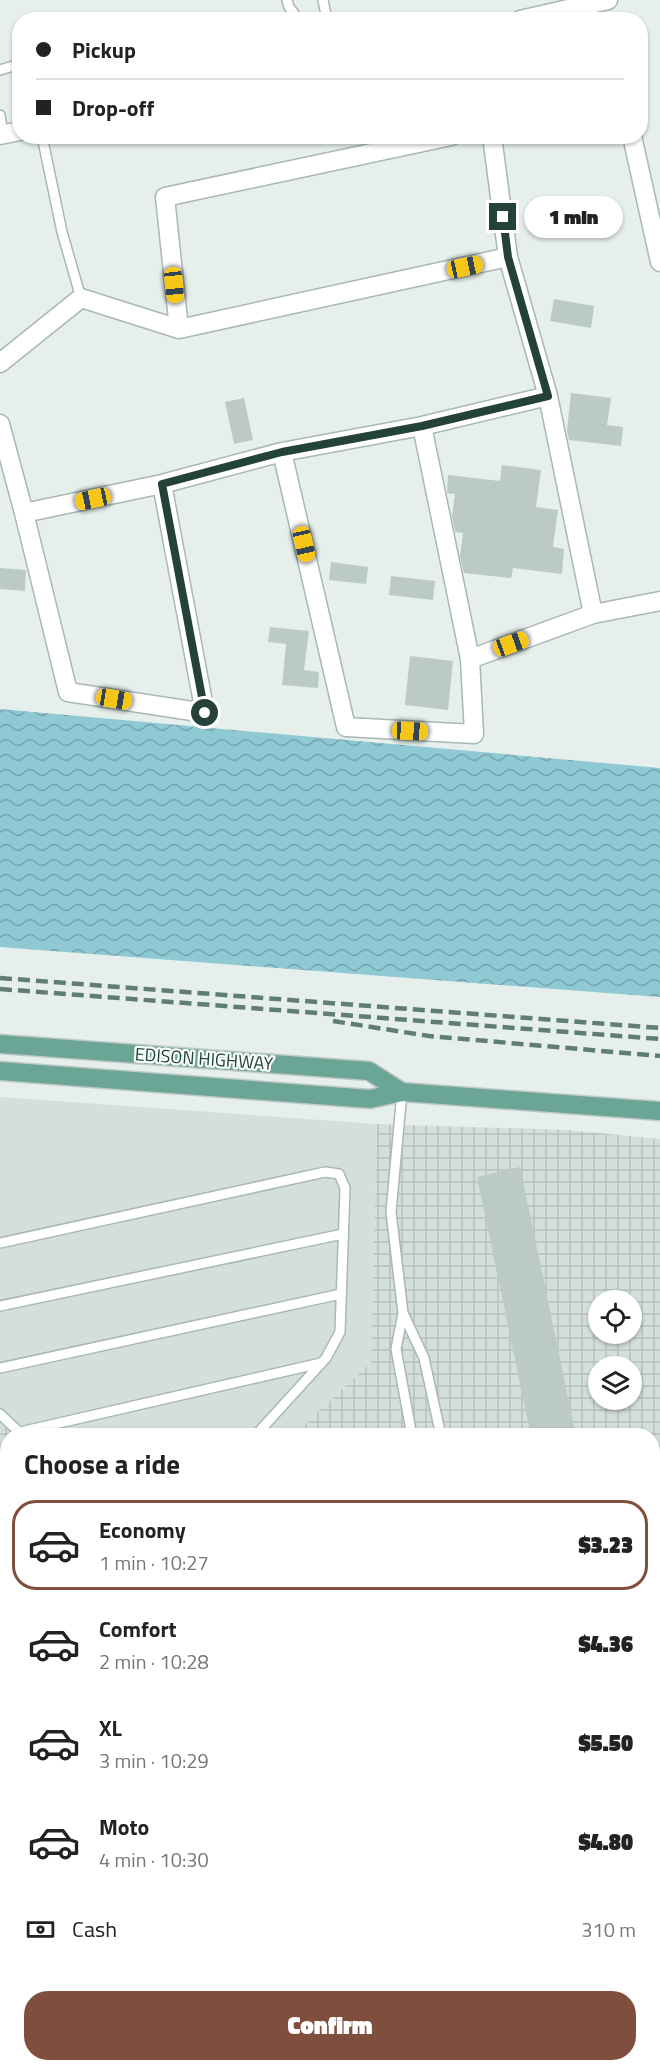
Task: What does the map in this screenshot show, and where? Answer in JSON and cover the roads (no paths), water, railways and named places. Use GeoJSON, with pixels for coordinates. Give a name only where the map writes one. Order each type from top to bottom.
{"type":"FeatureCollection","features":[{"type":"Feature","properties":{"kind":"main road","name":"EDISON HIGHWAY"},"geometry":{"type":"LineString","coordinates":[[0,1044],[369,1071],[402,1092]]}},
{"type":"Feature","properties":{"kind":"main road","name":"EDISON HIGHWAY"},"geometry":{"type":"LineString","coordinates":[[0,1071],[370,1099],[402,1092],[660,1111]]}},
{"type":"Feature","properties":{"kind":"street"},"geometry":{"type":"LineString","coordinates":[[550,12],[588,2],[608,0]]}},
{"type":"Feature","properties":{"kind":"street"},"geometry":{"type":"LineString","coordinates":[[179,329],[165,197],[413,144]]}},
{"type":"Feature","properties":{"kind":"street"},"geometry":{"type":"LineString","coordinates":[[493,144],[508,257],[548,396],[593,614]]}},
{"type":"Feature","properties":{"kind":"street"},"geometry":{"type":"LineString","coordinates":[[634,144],[660,262]]}},
{"type":"Feature","properties":{"kind":"street"},"geometry":{"type":"LineString","coordinates":[[0,363],[81,298],[179,329],[508,257]]}},
{"type":"Feature","properties":{"kind":"street"},"geometry":{"type":"LineString","coordinates":[[24,513],[162,484],[282,452],[422,426],[548,396]]}},
{"type":"Feature","properties":{"kind":"street"},"geometry":{"type":"LineString","coordinates":[[0,424],[68,692],[205,713],[162,484]]}},
{"type":"Feature","properties":{"kind":"street"},"geometry":{"type":"LineString","coordinates":[[282,452],[346,728],[474,734],[470,659],[422,426]]}},
{"type":"Feature","properties":{"kind":"street"},"geometry":{"type":"LineString","coordinates":[[470,659],[593,614],[660,601]]}},
{"type":"Feature","properties":{"kind":"lane"},"geometry":{"type":"LineString","coordinates":[[0,115],[8,134]]}},
{"type":"Feature","properties":{"kind":"lane"},"geometry":{"type":"LineString","coordinates":[[44,144],[62,232],[81,298]]}},
{"type":"Feature","properties":{"kind":"lane"},"geometry":{"type":"LineString","coordinates":[[402,1092],[392,1212],[403,1313],[396,1349],[411,1428]]}},
{"type":"Feature","properties":{"kind":"lane"},"geometry":{"type":"LineString","coordinates":[[0,1243],[325,1172],[339,1174],[345,1188],[340,1332],[321,1364],[262,1428]]}},
{"type":"Feature","properties":{"kind":"lane"},"geometry":{"type":"LineString","coordinates":[[0,1306],[343,1234]]}},
{"type":"Feature","properties":{"kind":"lane"},"geometry":{"type":"LineString","coordinates":[[0,1368],[341,1294]]}},
{"type":"Feature","properties":{"kind":"lane"},"geometry":{"type":"LineString","coordinates":[[403,1313],[424,1358],[439,1428]]}},
{"type":"Feature","properties":{"kind":"lane"},"geometry":{"type":"LineString","coordinates":[[47,1428],[321,1364]]}},
{"type":"Feature","properties":{"kind":"lane"},"geometry":{"type":"LineString","coordinates":[[0,1414],[15,1428]]}},
{"type":"Feature","properties":{"kind":"water"},"geometry":{"type":"Polygon","coordinates":[[[0,709],[660,768],[660,997],[0,947],[0,709]]]}},
{"type":"Feature","properties":{"kind":"railway"},"geometry":{"type":"LineString","coordinates":[[0,978],[660,1028]]}},
{"type":"Feature","properties":{"kind":"railway"},"geometry":{"type":"LineString","coordinates":[[0,989],[660,1039]]}},
{"type":"Feature","properties":{"kind":"railway"},"geometry":{"type":"LineString","coordinates":[[333,1021],[429,1036],[660,1056]]}}]}
